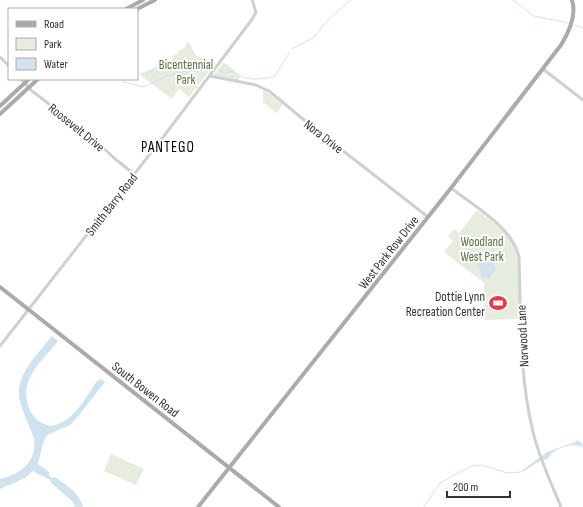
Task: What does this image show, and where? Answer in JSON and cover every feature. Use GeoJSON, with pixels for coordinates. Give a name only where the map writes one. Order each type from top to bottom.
{"type":"FeatureCollection","features":[{"type":"Feature","properties":{"kind":"main road"},"geometry":{"type":"LineString","coordinates":[[128,8],[143,0]]}},
{"type":"Feature","properties":{"kind":"main road"},"geometry":{"type":"LineString","coordinates":[[138,9],[155,0]]}},
{"type":"Feature","properties":{"kind":"main road","name":"West Park Row Drive"},"geometry":{"type":"LineString","coordinates":[[198,507],[451,188],[543,69],[569,31],[574,12],[572,0]]}},
{"type":"Feature","properties":{"kind":"main road"},"geometry":{"type":"LineString","coordinates":[[0,114],[37,80]]}},
{"type":"Feature","properties":{"kind":"main road"},"geometry":{"type":"LineString","coordinates":[[0,106],[23,81]]}},
{"type":"Feature","properties":{"kind":"main road","name":"South Bowen Road"},"geometry":{"type":"LineString","coordinates":[[0,287],[279,507]]}},
{"type":"Feature","properties":{"kind":"street","name":"Smith Barry Road"},"geometry":{"type":"LineString","coordinates":[[0,346],[254,18],[256,12],[252,0]]}},
{"type":"Feature","properties":{"kind":"street"},"geometry":{"type":"LineString","coordinates":[[0,57],[8,65]]}},
{"type":"Feature","properties":{"kind":"street"},"geometry":{"type":"LineString","coordinates":[[543,69],[583,100]]}},
{"type":"Feature","properties":{"kind":"street","name":"Nora Drive"},"geometry":{"type":"LineString","coordinates":[[210,76],[256,85],[269,91],[315,129],[428,217]]}},
{"type":"Feature","properties":{"kind":"street","name":"Roosevelt Drive"},"geometry":{"type":"LineString","coordinates":[[23,81],[28,87],[91,136],[114,158],[134,174]]}},
{"type":"Feature","properties":{"kind":"street","name":"Norwood Lane"},"geometry":{"type":"LineString","coordinates":[[451,188],[505,231],[514,242],[519,258],[522,359],[532,431],[539,455],[560,507]]}},
{"type":"Feature","properties":{"kind":"green space","name":"Bicentennial Park"},"geometry":{"type":"Polygon","coordinates":[[[189,42],[195,55],[215,64],[189,97],[179,89],[172,99],[139,74],[173,60],[172,56],[178,54],[177,52],[186,47],[185,44],[189,42]]]}},
{"type":"Feature","properties":{"kind":"green space","name":"Bicentennial Park"},"geometry":{"type":"Polygon","coordinates":[[[223,63],[228,65],[240,76],[239,81],[214,75],[223,63]]]}},
{"type":"Feature","properties":{"kind":"green space"},"geometry":{"type":"Polygon","coordinates":[[[263,89],[283,105],[276,113],[263,102],[263,89]]]}},
{"type":"Feature","properties":{"kind":"green space","name":"Woodland West Park"},"geometry":{"type":"Polygon","coordinates":[[[477,210],[501,229],[508,236],[513,245],[519,276],[519,319],[485,320],[484,283],[444,252],[453,241],[448,236],[454,229],[459,233],[477,210]]]}},
{"type":"Feature","properties":{"kind":"green space"},"geometry":{"type":"Polygon","coordinates":[[[111,454],[144,469],[136,485],[104,471],[111,454]]]}},
{"type":"Feature","properties":{"kind":"water"},"geometry":{"type":"Polygon","coordinates":[[[485,258],[488,260],[487,262],[489,261],[495,265],[494,267],[496,269],[489,279],[481,276],[480,267],[476,265],[478,261],[481,262],[485,258]]]}},
{"type":"Feature","properties":{"kind":"water"},"geometry":{"type":"Polygon","coordinates":[[[52,336],[58,341],[32,373],[26,390],[30,410],[38,421],[50,426],[65,421],[78,409],[97,381],[101,379],[105,382],[70,425],[47,435],[43,443],[38,464],[49,472],[49,475],[52,478],[55,477],[76,493],[83,507],[75,507],[72,501],[51,483],[50,480],[33,471],[25,478],[0,489],[0,479],[14,474],[26,466],[33,455],[34,439],[20,401],[20,383],[28,366],[52,336]]]}},
{"type":"Feature","properties":{"kind":"water"},"geometry":{"type":"Polygon","coordinates":[[[576,440],[582,443],[583,447],[574,445],[563,447],[550,455],[548,459],[520,472],[547,452],[575,442],[576,440]]]}},
{"type":"Feature","properties":{"kind":"waterway"},"geometry":{"type":"LineString","coordinates":[[292,49],[314,37],[328,20],[350,0]]}},
{"type":"Feature","properties":{"kind":"waterway"},"geometry":{"type":"LineString","coordinates":[[513,0],[534,16],[569,23]]}},
{"type":"Feature","properties":{"kind":"waterway"},"geometry":{"type":"LineString","coordinates":[[575,25],[583,28]]}},
{"type":"Feature","properties":{"kind":"waterway"},"geometry":{"type":"LineString","coordinates":[[219,70],[225,73],[233,71],[242,77],[252,79],[274,77],[290,52]]}},
{"type":"Feature","properties":{"kind":"waterway"},"geometry":{"type":"LineString","coordinates":[[123,80],[124,82],[144,87],[169,75],[177,73],[194,70],[213,70]]}},
{"type":"Feature","properties":{"kind":"waterway"},"geometry":{"type":"LineString","coordinates":[[424,507],[440,483],[471,466],[482,465],[507,473],[520,472]]}},
{"type":"Feature","properties":{"kind":"place","name":"Dottie Lynn Recreation Center"},"geometry":{"type":"Point","coordinates":[498,303]}},
{"type":"Feature","properties":{"kind":"district","name":"PANTEGO"},"geometry":{"type":"Point","coordinates":[168,147]}}]}
